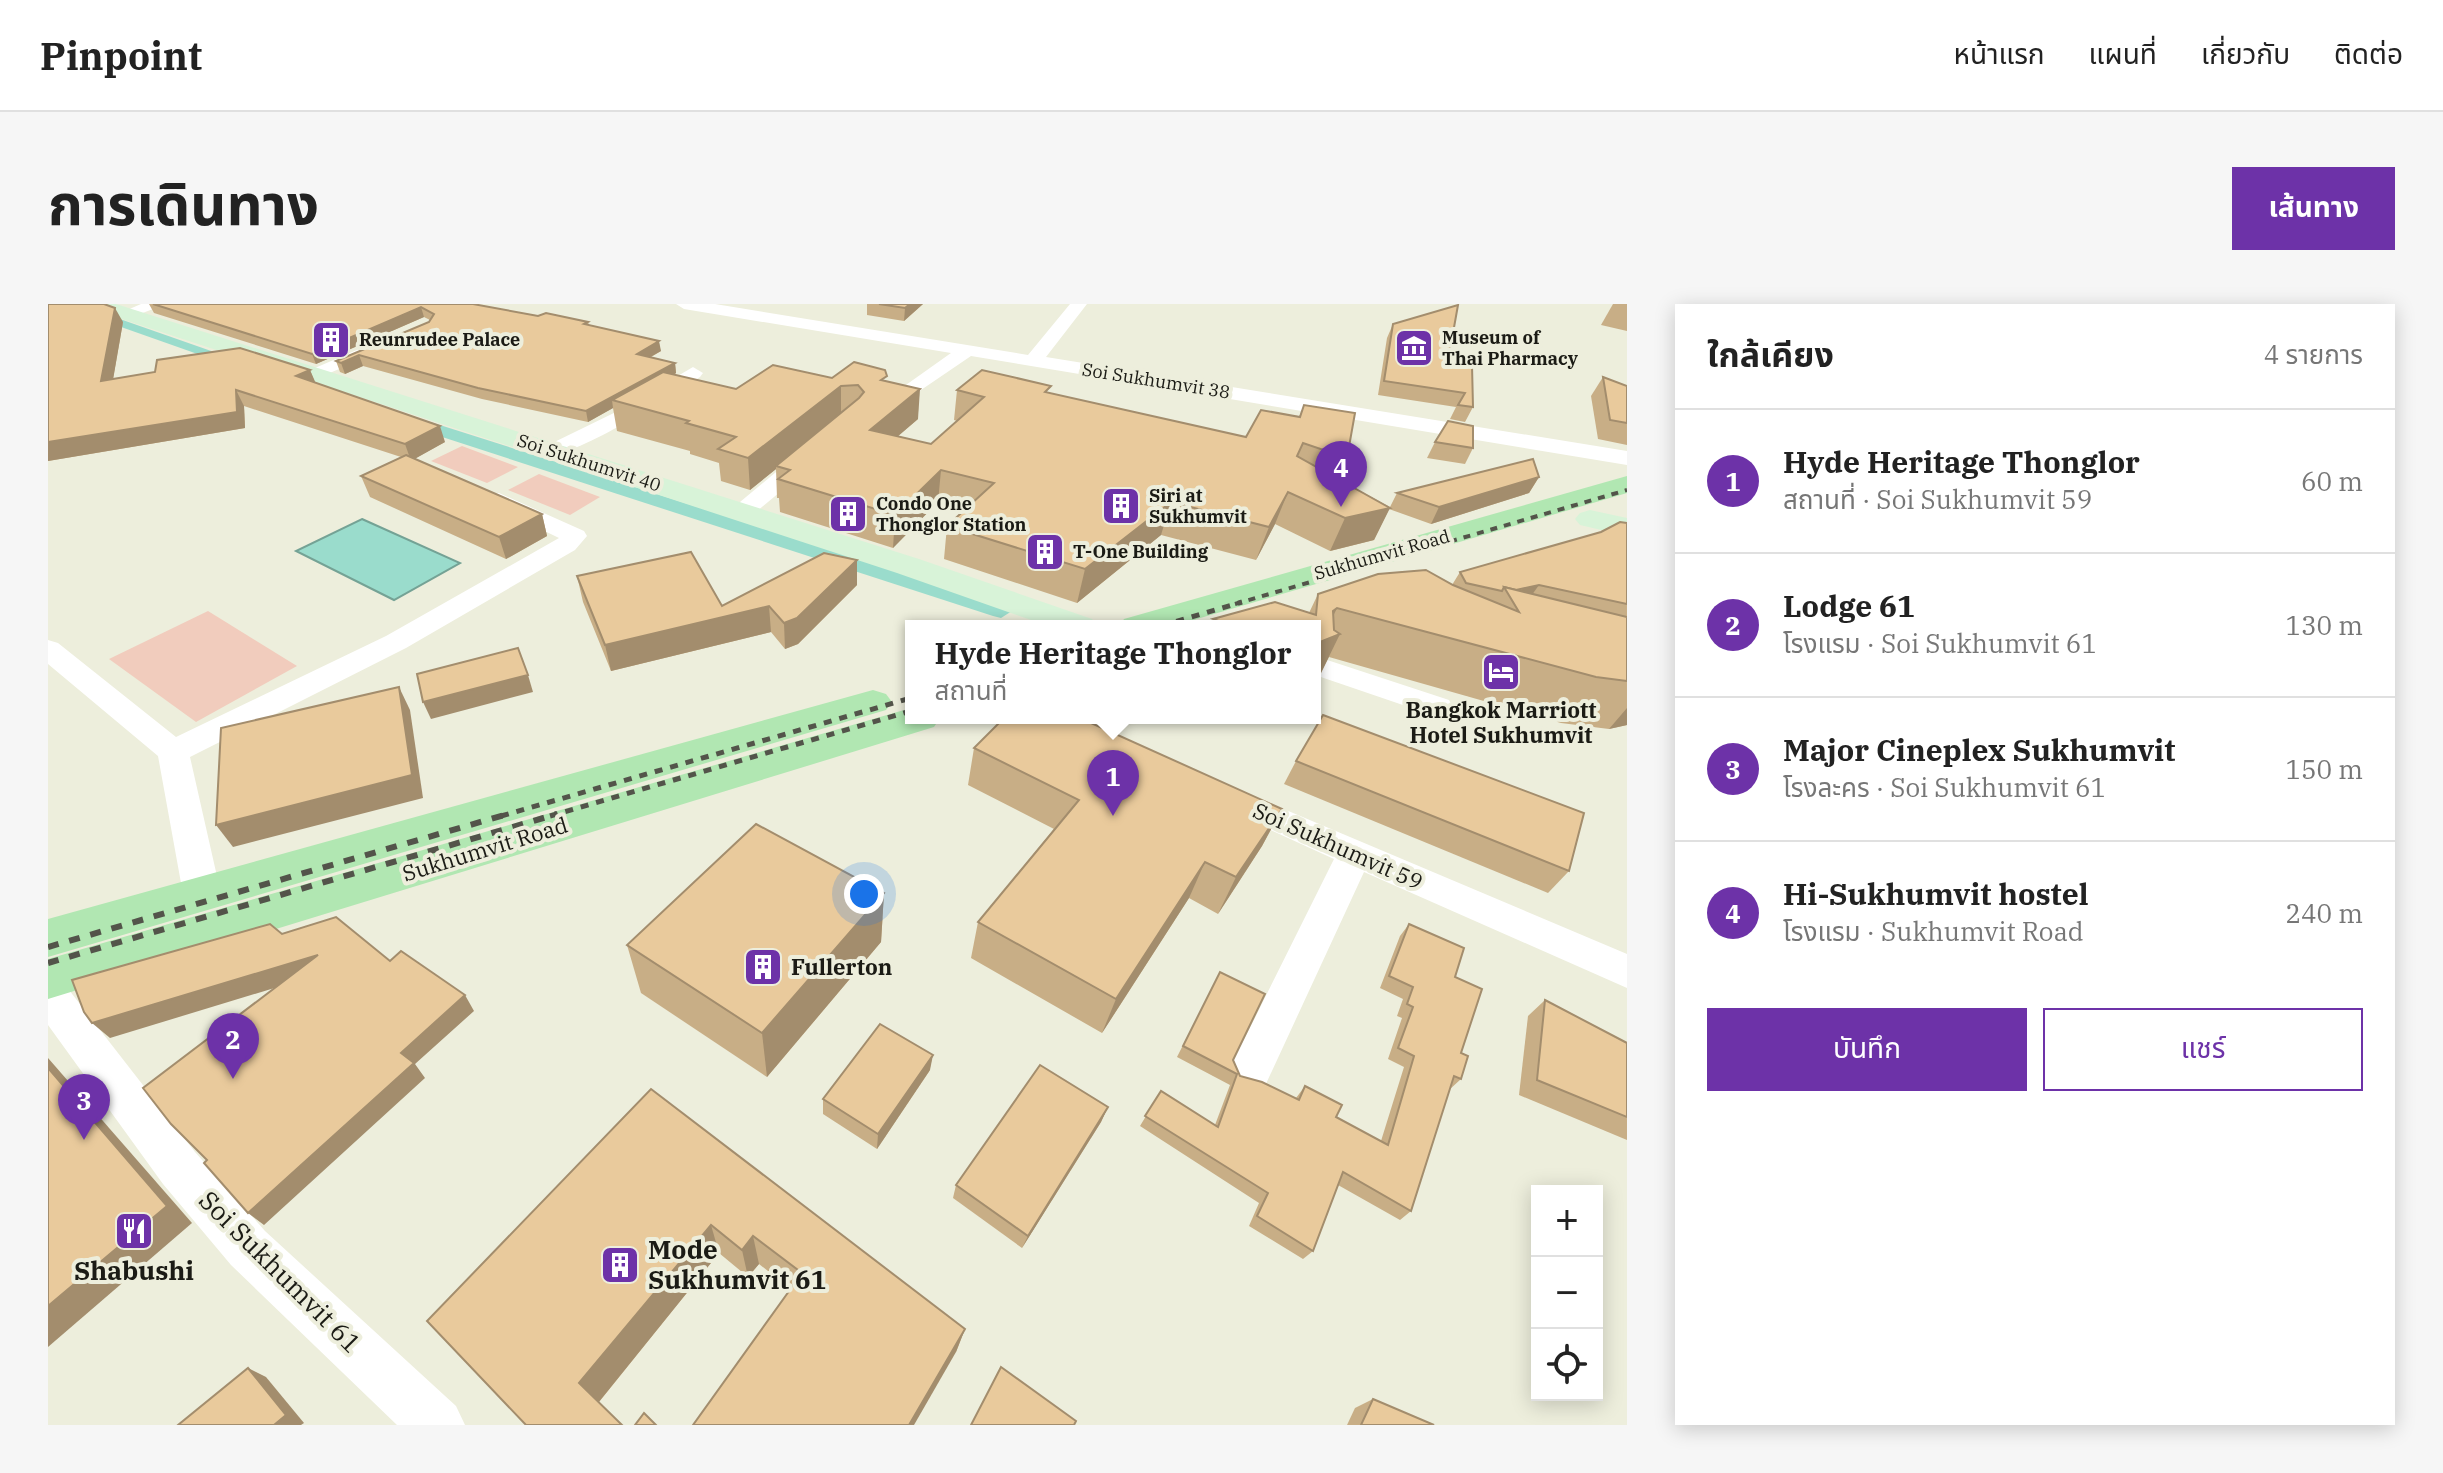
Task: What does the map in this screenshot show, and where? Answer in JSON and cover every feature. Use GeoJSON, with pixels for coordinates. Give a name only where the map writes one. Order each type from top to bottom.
{"type":"FeatureCollection","features":[{"type":"Feature","properties":{"kind":"main road","name":"Sukhumvit Road"},"geometry":{"type":"LineString","coordinates":[[1251,620],[1604,511],[1627,484]]}},
{"type":"Feature","properties":{"kind":"main road","name":"Sukhumvit Road"},"geometry":{"type":"LineString","coordinates":[[1160,620],[1604,511]]}},
{"type":"Feature","properties":{"kind":"main road","name":"Sukhumvit Road"},"geometry":{"type":"LineString","coordinates":[[48,938],[905,693]]}},
{"type":"Feature","properties":{"kind":"main road","name":"Sukhumvit Road"},"geometry":{"type":"LineString","coordinates":[[48,979],[905,723]]}},
{"type":"Feature","properties":{"kind":"street","name":"Soi Sukhumvit 40"},"geometry":{"type":"LineString","coordinates":[[95,304],[742,512],[1062,620]]}},
{"type":"Feature","properties":{"kind":"street"},"geometry":{"type":"LineString","coordinates":[[127,314],[158,304]]}},
{"type":"Feature","properties":{"kind":"street","name":"Soi Sukhumvit 38"},"geometry":{"type":"LineString","coordinates":[[684,304],[1033,361],[1414,418],[1627,458]]}},
{"type":"Feature","properties":{"kind":"street"},"geometry":{"type":"LineString","coordinates":[[1033,361],[1079,304]]}},
{"type":"Feature","properties":{"kind":"street"},"geometry":{"type":"LineString","coordinates":[[311,374],[397,337]]}},
{"type":"Feature","properties":{"kind":"street"},"geometry":{"type":"LineString","coordinates":[[896,401],[968,350]]}},
{"type":"Feature","properties":{"kind":"street"},"geometry":{"type":"LineString","coordinates":[[549,450],[627,414],[693,373]]}},
{"type":"Feature","properties":{"kind":"street"},"geometry":{"type":"LineString","coordinates":[[742,512],[826,442]]}},
{"type":"Feature","properties":{"kind":"street"},"geometry":{"type":"LineString","coordinates":[[173,752],[396,642],[566,545],[575,536],[470,487]]}},
{"type":"Feature","properties":{"kind":"street"},"geometry":{"type":"LineString","coordinates":[[48,649],[173,752],[202,894]]}},
{"type":"Feature","properties":{"kind":"street"},"geometry":{"type":"LineString","coordinates":[[1321,667],[1438,707]]}},
{"type":"Feature","properties":{"kind":"street","name":"Soi Sukhumvit 59"},"geometry":{"type":"LineString","coordinates":[[1209,789],[1627,972]]}},
{"type":"Feature","properties":{"kind":"street"},"geometry":{"type":"LineString","coordinates":[[1250,1072],[1355,853]]}},
{"type":"Feature","properties":{"kind":"street","name":"Soi Sukhumvit 61"},"geometry":{"type":"LineString","coordinates":[[48,993],[179,1168],[248,1248],[437,1425]]}},
{"type":"Feature","properties":{"kind":"shaded area"},"geometry":{"type":"Polygon","coordinates":[[[462,446],[518,467],[487,483],[431,461],[462,446]]]}},
{"type":"Feature","properties":{"kind":"shaded area"},"geometry":{"type":"Polygon","coordinates":[[[539,474],[600,497],[570,515],[508,490],[539,474]]]}},
{"type":"Feature","properties":{"kind":"shaded area"},"geometry":{"type":"Polygon","coordinates":[[[208,611],[297,666],[196,722],[109,659],[208,611]]]}},
{"type":"Feature","properties":{"kind":"water"},"geometry":{"type":"Polygon","coordinates":[[[362,519],[460,563],[394,600],[296,551],[362,519]]]}},
{"type":"Feature","properties":{"kind":"building"},"geometry":{"type":"Polygon","coordinates":[[[48,304],[104,304],[115,308],[101,381],[155,372],[157,360],[240,348],[310,370],[296,376],[440,426],[405,444],[236,390],[237,412],[48,442],[48,304]]]}},
{"type":"Feature","properties":{"kind":"building"},"geometry":{"type":"Polygon","coordinates":[[[153,304],[473,304],[538,316],[546,313],[659,341],[637,354],[675,363],[586,411],[478,388],[359,355],[341,363],[336,361],[429,322],[434,314],[421,307],[312,354],[153,304]]]}},
{"type":"Feature","properties":{"kind":"building"},"geometry":{"type":"Polygon","coordinates":[[[879,304],[910,304],[905,308],[879,304]]]}},
{"type":"Feature","properties":{"kind":"building"},"geometry":{"type":"Polygon","coordinates":[[[1458,305],[1448,361],[1472,365],[1473,407],[1458,405],[1465,393],[1384,381],[1393,324],[1458,305]]]}},
{"type":"Feature","properties":{"kind":"building"},"geometry":{"type":"Polygon","coordinates":[[[854,362],[885,370],[887,376],[881,380],[920,389],[870,430],[931,444],[984,397],[957,390],[982,370],[1051,386],[1045,392],[1246,437],[1261,410],[1300,417],[1304,405],[1355,413],[1347,458],[1303,443],[1297,456],[1390,508],[1345,518],[1288,492],[1269,527],[1171,502],[1085,569],[947,526],[994,483],[941,470],[895,515],[778,479],[790,470],[776,466],[859,398],[864,392],[858,385],[841,386],[748,458],[718,449],[736,437],[612,400],[663,372],[736,389],[773,365],[832,378],[854,362]]]}},
{"type":"Feature","properties":{"kind":"building"},"geometry":{"type":"Polygon","coordinates":[[[1603,377],[1627,386],[1627,423],[1610,420],[1603,377]]]}},
{"type":"Feature","properties":{"kind":"building"},"geometry":{"type":"Polygon","coordinates":[[[1448,421],[1473,426],[1473,448],[1435,442],[1448,421]]]}},
{"type":"Feature","properties":{"kind":"building"},"geometry":{"type":"Polygon","coordinates":[[[406,455],[542,514],[499,537],[361,476],[406,455]]]}},
{"type":"Feature","properties":{"kind":"building"},"geometry":{"type":"Polygon","coordinates":[[[1533,459],[1539,477],[1439,507],[1397,493],[1533,459]]]}},
{"type":"Feature","properties":{"kind":"building"},"geometry":{"type":"Polygon","coordinates":[[[1620,522],[1627,523],[1627,604],[1539,585],[1516,590],[1504,587],[1502,591],[1466,583],[1460,572],[1601,532],[1620,522]]]}},
{"type":"Feature","properties":{"kind":"building"},"geometry":{"type":"Polygon","coordinates":[[[691,552],[722,606],[824,553],[857,560],[797,618],[784,623],[769,606],[605,645],[577,576],[691,552]]]}},
{"type":"Feature","properties":{"kind":"building"},"geometry":{"type":"Polygon","coordinates":[[[1426,570],[1453,585],[1519,612],[1504,587],[1627,617],[1627,681],[1596,677],[1337,608],[1333,611],[1334,630],[1340,634],[1321,642],[1321,620],[1213,619],[1275,602],[1316,615],[1318,594],[1378,574],[1426,570]]]}},
{"type":"Feature","properties":{"kind":"building"},"geometry":{"type":"Polygon","coordinates":[[[518,648],[528,675],[423,702],[417,674],[518,648]]]}},
{"type":"Feature","properties":{"kind":"building"},"geometry":{"type":"Polygon","coordinates":[[[399,687],[412,775],[216,825],[221,728],[399,687]]]}},
{"type":"Feature","properties":{"kind":"building"},"geometry":{"type":"Polygon","coordinates":[[[1323,715],[1584,813],[1569,871],[1296,761],[1318,724],[1321,724],[1323,715]]]}},
{"type":"Feature","properties":{"kind":"building"},"geometry":{"type":"Polygon","coordinates":[[[998,724],[1093,724],[1282,809],[1236,877],[1205,862],[1116,999],[978,922],[1079,800],[974,748],[998,724]]]}},
{"type":"Feature","properties":{"kind":"building"},"geometry":{"type":"Polygon","coordinates":[[[756,824],[884,893],[762,1033],[627,945],[756,824]]]}},
{"type":"Feature","properties":{"kind":"building"},"geometry":{"type":"Polygon","coordinates":[[[336,917],[390,961],[401,951],[465,995],[401,1053],[414,1063],[248,1213],[204,1163],[207,1160],[171,1124],[143,1088],[318,955],[92,1023],[84,1012],[72,980],[270,924],[282,934],[336,917]]]}},
{"type":"Feature","properties":{"kind":"building"},"geometry":{"type":"Polygon","coordinates":[[[1409,924],[1464,948],[1455,977],[1482,989],[1461,1053],[1468,1056],[1461,1079],[1454,1076],[1411,1211],[1343,1172],[1313,1251],[1257,1216],[1268,1193],[1145,1116],[1161,1091],[1218,1127],[1237,1074],[1183,1046],[1220,972],[1265,994],[1233,1060],[1240,1076],[1262,1082],[1299,1100],[1305,1086],[1342,1105],[1336,1117],[1388,1145],[1414,1056],[1398,1048],[1413,1007],[1407,1004],[1413,987],[1389,976],[1409,924]]]}},
{"type":"Feature","properties":{"kind":"building"},"geometry":{"type":"Polygon","coordinates":[[[1545,1000],[1627,1043],[1627,1117],[1537,1080],[1545,1000]]]}},
{"type":"Feature","properties":{"kind":"building"},"geometry":{"type":"Polygon","coordinates":[[[880,1024],[933,1055],[878,1134],[823,1099],[880,1024]]]}},
{"type":"Feature","properties":{"kind":"building"},"geometry":{"type":"Polygon","coordinates":[[[1040,1065],[1108,1107],[1028,1236],[956,1185],[1040,1065]]]}},
{"type":"Feature","properties":{"kind":"building"},"geometry":{"type":"Polygon","coordinates":[[[48,1068],[167,1206],[48,1306],[48,1068]]]}},
{"type":"Feature","properties":{"kind":"building"},"geometry":{"type":"Polygon","coordinates":[[[651,1089],[965,1329],[909,1425],[693,1425],[802,1273],[753,1236],[742,1250],[711,1225],[579,1383],[622,1425],[526,1425],[427,1321],[651,1089]]]}},
{"type":"Feature","properties":{"kind":"building"},"geometry":{"type":"Polygon","coordinates":[[[1001,1367],[1076,1421],[1074,1425],[971,1425],[1001,1367]]]}},
{"type":"Feature","properties":{"kind":"building"},"geometry":{"type":"Polygon","coordinates":[[[248,1368],[286,1415],[274,1425],[178,1425],[248,1368]]]}},
{"type":"Feature","properties":{"kind":"building"},"geometry":{"type":"Polygon","coordinates":[[[1373,1399],[1434,1425],[1361,1425],[1373,1399]]]}},
{"type":"Feature","properties":{"kind":"building"},"geometry":{"type":"Polygon","coordinates":[[[644,1413],[656,1425],[635,1425],[644,1413]]]}},
{"type":"Feature","properties":{"kind":"waterway"},"geometry":{"type":"LineString","coordinates":[[63,304],[246,366]]}},
{"type":"Feature","properties":{"kind":"waterway"},"geometry":{"type":"LineString","coordinates":[[402,418],[1001,611]]}},
{"type":"Feature","properties":{"kind":"railway"},"geometry":{"type":"LineString","coordinates":[[1235,604],[1627,490]]}},
{"type":"Feature","properties":{"kind":"railway"},"geometry":{"type":"LineString","coordinates":[[1181,620],[1242,602]]}},
{"type":"Feature","properties":{"kind":"railway"},"geometry":{"type":"LineString","coordinates":[[501,816],[905,700]]}},
{"type":"Feature","properties":{"kind":"railway"},"geometry":{"type":"LineString","coordinates":[[550,816],[905,713]]}},
{"type":"Feature","properties":{"kind":"railway"},"geometry":{"type":"LineString","coordinates":[[48,947],[508,814]]}},
{"type":"Feature","properties":{"kind":"railway"},"geometry":{"type":"LineString","coordinates":[[48,963],[557,814]]}},
{"type":"Feature","properties":{"kind":"place","name":"Reunrudee Palace"},"geometry":{"type":"Point","coordinates":[331,340]}},
{"type":"Feature","properties":{"kind":"place","name":"Museum of Thai Pharmacy"},"geometry":{"type":"Point","coordinates":[1414,348]}},
{"type":"Feature","properties":{"kind":"place","name":"Siri at Sukhumvit"},"geometry":{"type":"Point","coordinates":[1121,506]}},
{"type":"Feature","properties":{"kind":"place","name":"Hi-Sukhumvit hostel"},"geometry":{"type":"Point","coordinates":[1341,507]}},
{"type":"Feature","properties":{"kind":"place","name":"Condo One Thonglor Station"},"geometry":{"type":"Point","coordinates":[848,514]}},
{"type":"Feature","properties":{"kind":"place","name":"T-One Building"},"geometry":{"type":"Point","coordinates":[1045,552]}},
{"type":"Feature","properties":{"kind":"place","name":"Bangkok Marriott Hotel Sukhumvit"},"geometry":{"type":"Point","coordinates":[1501,672]}},
{"type":"Feature","properties":{"kind":"place","name":"Hyde Heritage Thonglor"},"geometry":{"type":"Point","coordinates":[1113,816]}},
{"type":"Feature","properties":{"kind":"place","name":"Fullerton"},"geometry":{"type":"Point","coordinates":[763,967]}},
{"type":"Feature","properties":{"kind":"place","name":"Lodge 61"},"geometry":{"type":"Point","coordinates":[233,1079]}},
{"type":"Feature","properties":{"kind":"place","name":"Major Cineplex Sukhumvit"},"geometry":{"type":"Point","coordinates":[84,1140]}},
{"type":"Feature","properties":{"kind":"place","name":"Shabushi"},"geometry":{"type":"Point","coordinates":[134,1231]}},
{"type":"Feature","properties":{"kind":"place","name":"Mode Sukhumvit 61"},"geometry":{"type":"Point","coordinates":[620,1265]}}]}
